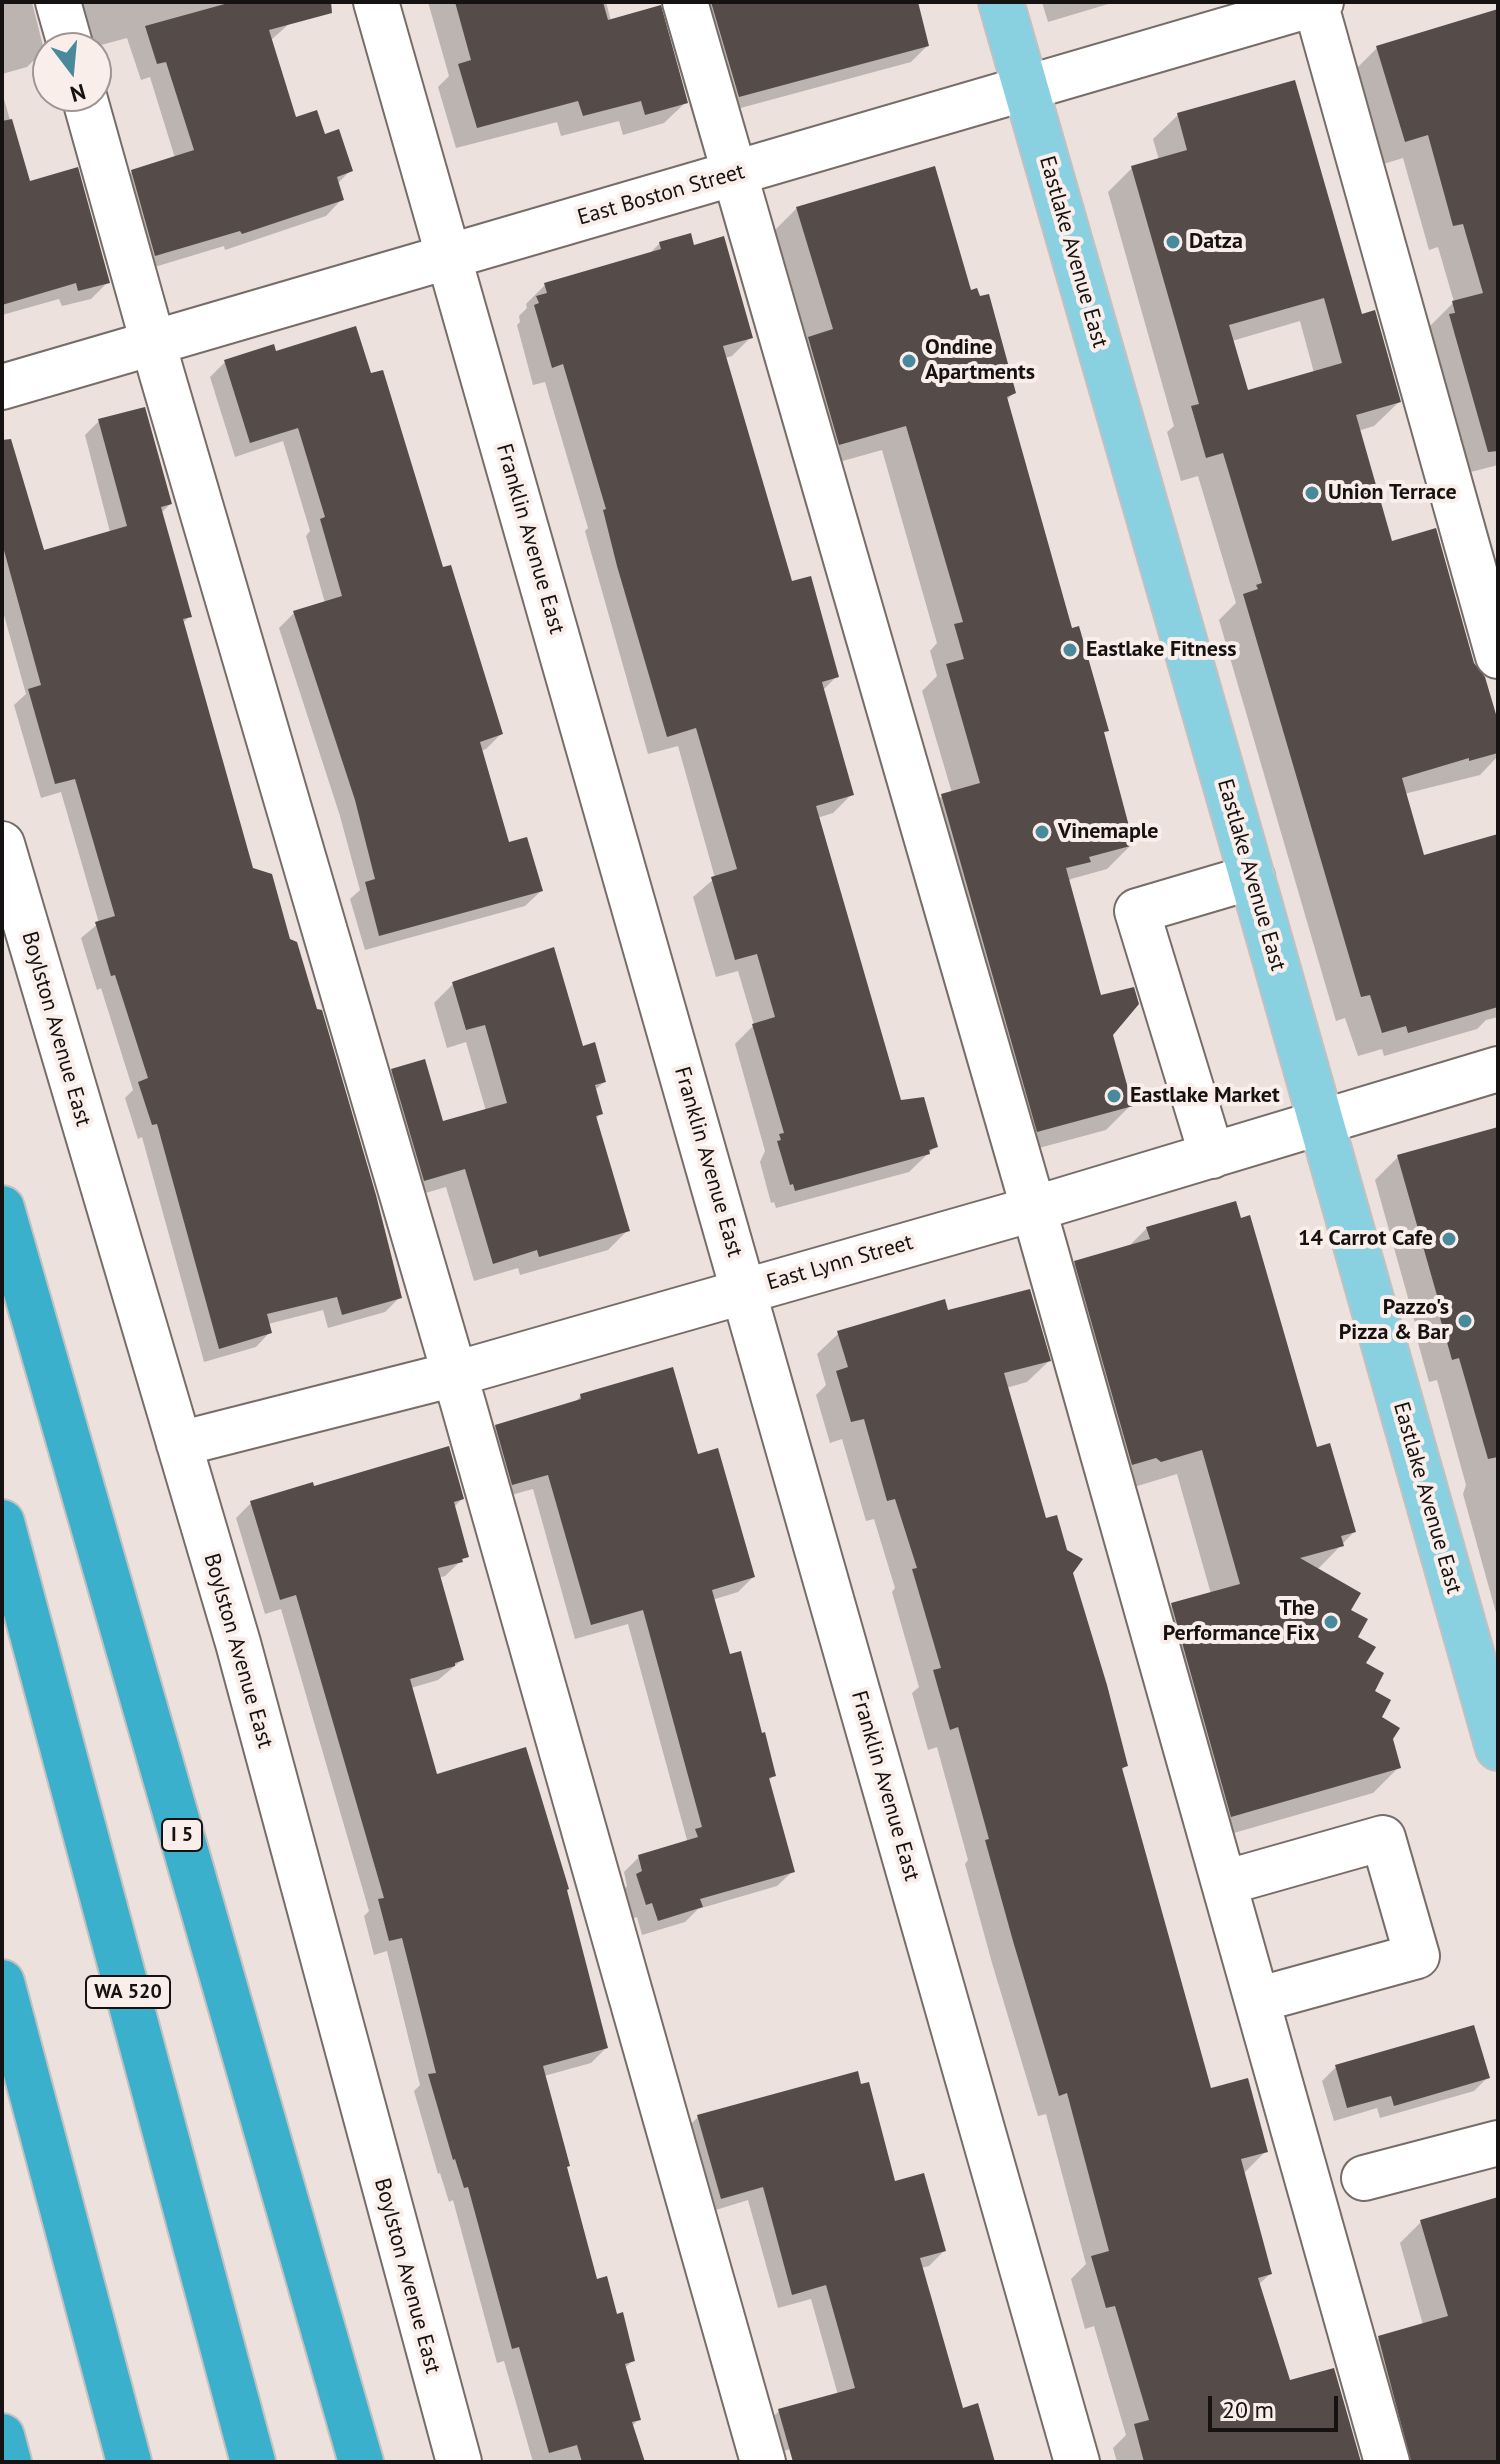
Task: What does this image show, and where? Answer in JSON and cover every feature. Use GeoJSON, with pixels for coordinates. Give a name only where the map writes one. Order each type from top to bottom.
{"type":"FeatureCollection","features":[{"type":"Feature","properties":{"kind":"highway","name":"I 5"},"geometry":{"type":"LineString","coordinates":[[2,1208],[361,2462]]}},
{"type":"Feature","properties":{"kind":"highway","name":"WA 520"},"geometry":{"type":"LineString","coordinates":[[2,1522],[253,2462]]}},
{"type":"Feature","properties":{"kind":"highway"},"geometry":{"type":"LineString","coordinates":[[2,1982],[129,2462]]}},
{"type":"Feature","properties":{"kind":"highway"},"geometry":{"type":"LineString","coordinates":[[2,2436],[9,2462]]}},
{"type":"Feature","properties":{"kind":"main road","name":"Eastlake Avenue East"},"geometry":{"type":"LineString","coordinates":[[1001,2],[1498,1748]]}},
{"type":"Feature","properties":{"kind":"street"},"geometry":{"type":"LineString","coordinates":[[58,2],[66,32]]}},
{"type":"Feature","properties":{"kind":"street","name":"Franklin Avenue East"},"geometry":{"type":"LineString","coordinates":[[376,2],[1077,2462]]}},
{"type":"Feature","properties":{"kind":"street"},"geometry":{"type":"LineString","coordinates":[[685,2],[1033,1209],[1387,2462]]}},
{"type":"Feature","properties":{"kind":"street"},"geometry":{"type":"LineString","coordinates":[[1317,3],[1498,656]]}},
{"type":"Feature","properties":{"kind":"street","name":"East Boston Street"},"geometry":{"type":"LineString","coordinates":[[2,387],[1317,3]]}},
{"type":"Feature","properties":{"kind":"street"},"geometry":{"type":"LineString","coordinates":[[88,112],[153,343],[455,1374],[763,2462]]}},
{"type":"Feature","properties":{"kind":"street","name":"Boylston Avenue East"},"geometry":{"type":"LineString","coordinates":[[2,844],[238,1643],[459,2462]]}},
{"type":"Feature","properties":{"kind":"street"},"geometry":{"type":"LineString","coordinates":[[1212,1156],[1137,911],[1252,877]]}},
{"type":"Feature","properties":{"kind":"street","name":"East Lynn Street"},"geometry":{"type":"LineString","coordinates":[[179,1444],[455,1374],[1033,1209],[1498,1069]]}},
{"type":"Feature","properties":{"kind":"street"},"geometry":{"type":"LineString","coordinates":[[1224,1883],[1383,1838],[1417,1956],[1257,2000]]}},
{"type":"Feature","properties":{"kind":"street"},"geometry":{"type":"LineString","coordinates":[[1364,2178],[1498,2143]]}},
{"type":"Feature","properties":{"kind":"building"},"geometry":{"type":"Polygon","coordinates":[[[232,2],[331,2],[332,13],[269,30],[296,117],[317,110],[325,134],[339,129],[353,171],[337,177],[344,200],[242,234],[240,231],[155,256],[131,170],[194,150],[166,62],[157,64],[145,26],[232,2]]]}},
{"type":"Feature","properties":{"kind":"building"},"geometry":{"type":"Polygon","coordinates":[[[455,2],[603,2],[608,20],[661,5],[688,103],[645,115],[641,101],[583,116],[578,101],[477,128],[458,64],[471,60],[455,2]]]}},
{"type":"Feature","properties":{"kind":"building"},"geometry":{"type":"Polygon","coordinates":[[[711,2],[918,2],[929,46],[739,97],[711,2]]]}},
{"type":"Feature","properties":{"kind":"building"},"geometry":{"type":"Polygon","coordinates":[[[1498,9],[1498,451],[1488,452],[1449,314],[1455,313],[1452,301],[1483,293],[1463,224],[1453,226],[1428,135],[1405,142],[1376,46],[1498,9]]]}},
{"type":"Feature","properties":{"kind":"building"},"geometry":{"type":"Polygon","coordinates":[[[1295,80],[1362,314],[1375,310],[1401,402],[1356,415],[1392,541],[1436,528],[1474,663],[1485,677],[1498,721],[1498,753],[1469,761],[1469,758],[1402,778],[1424,855],[1498,834],[1498,1007],[1408,1033],[1406,1026],[1382,1033],[1370,995],[1361,997],[1243,594],[1258,589],[1256,585],[1262,583],[1223,453],[1206,458],[1191,406],[1199,404],[1131,166],[1187,150],[1177,113],[1295,80]],[[1324,298],[1229,325],[1248,390],[1342,363],[1324,298]]]}},
{"type":"Feature","properties":{"kind":"building"},"geometry":{"type":"Polygon","coordinates":[[[12,119],[30,181],[78,167],[110,283],[78,291],[76,283],[2,305],[2,121],[12,119]]]}},
{"type":"Feature","properties":{"kind":"building"},"geometry":{"type":"Polygon","coordinates":[[[935,166],[971,290],[977,288],[980,296],[989,294],[1016,393],[1007,397],[1072,628],[1079,626],[1109,731],[1104,732],[1134,845],[1089,857],[1091,862],[1066,868],[1101,995],[1134,987],[1139,1004],[1113,1035],[1133,1106],[1037,1132],[941,794],[980,783],[946,664],[964,659],[954,624],[963,622],[906,426],[839,445],[808,337],[833,329],[796,207],[935,166]]]}},
{"type":"Feature","properties":{"kind":"building"},"geometry":{"type":"Polygon","coordinates":[[[691,233],[694,245],[724,236],[753,338],[723,346],[792,581],[811,576],[839,677],[822,682],[854,795],[816,806],[901,1100],[924,1097],[938,1147],[929,1150],[930,1154],[795,1191],[793,1184],[790,1185],[777,1141],[781,1140],[779,1134],[784,1133],[752,1024],[775,1017],[757,954],[735,960],[711,877],[737,869],[696,728],[667,737],[617,566],[603,510],[606,509],[563,364],[552,368],[534,305],[539,303],[536,296],[547,293],[544,283],[661,249],[659,242],[691,233]]]}},
{"type":"Feature","properties":{"kind":"building"},"geometry":{"type":"Polygon","coordinates":[[[356,326],[371,373],[383,370],[443,567],[451,565],[503,734],[480,742],[509,842],[527,837],[543,891],[379,936],[365,882],[375,879],[355,800],[293,611],[342,596],[320,519],[325,517],[298,428],[250,443],[224,360],[274,344],[276,351],[356,326]]]}},
{"type":"Feature","properties":{"kind":"building"},"geometry":{"type":"Polygon","coordinates":[[[145,407],[172,504],[161,507],[192,617],[183,619],[253,868],[272,874],[290,939],[297,942],[317,1009],[322,1010],[376,1195],[402,1298],[342,1315],[337,1297],[267,1314],[272,1333],[219,1349],[157,1124],[152,1125],[138,1082],[148,1078],[95,922],[115,916],[75,779],[55,784],[28,689],[41,685],[2,543],[2,440],[11,439],[44,550],[127,526],[98,419],[145,407]]]}},
{"type":"Feature","properties":{"kind":"building"},"geometry":{"type":"Polygon","coordinates":[[[554,947],[583,1046],[595,1042],[606,1082],[595,1085],[603,1114],[596,1116],[630,1231],[539,1257],[537,1250],[493,1264],[465,1169],[424,1181],[391,1069],[425,1059],[443,1121],[507,1103],[485,1025],[466,1030],[452,982],[554,947]]]}},
{"type":"Feature","properties":{"kind":"building"},"geometry":{"type":"Polygon","coordinates":[[[1498,1127],[1498,1457],[1488,1459],[1459,1358],[1452,1360],[1437,1307],[1440,1306],[1397,1155],[1498,1127]]]}},
{"type":"Feature","properties":{"kind":"building"},"geometry":{"type":"Polygon","coordinates":[[[1236,1201],[1241,1218],[1250,1215],[1317,1447],[1330,1443],[1356,1532],[1341,1536],[1344,1546],[1300,1558],[1361,1593],[1351,1610],[1368,1619],[1358,1637],[1376,1647],[1366,1663],[1384,1673],[1375,1691],[1391,1700],[1382,1717],[1400,1728],[1393,1739],[1401,1768],[1231,1817],[1171,1603],[1240,1584],[1202,1450],[1161,1462],[1156,1458],[1132,1465],[1074,1261],[1150,1239],[1146,1227],[1236,1201]]]}},
{"type":"Feature","properties":{"kind":"building"},"geometry":{"type":"Polygon","coordinates":[[[1030,1289],[1051,1361],[1004,1373],[1046,1518],[1057,1515],[1067,1550],[1083,1559],[1073,1573],[1107,1685],[1128,1766],[1122,1768],[1211,2088],[1248,2078],[1268,2152],[1241,2159],[1272,2274],[1258,2278],[1290,2380],[1334,2368],[1361,2462],[1144,2462],[1134,2424],[1149,2420],[1115,2306],[1106,2308],[1091,2256],[1109,2251],[1067,2093],[1059,2096],[985,1840],[989,1839],[958,1727],[950,1730],[933,1670],[941,1668],[912,1569],[917,1568],[895,1499],[887,1501],[864,1419],[851,1422],[836,1371],[848,1367],[837,1331],[945,1299],[948,1310],[1030,1289]]]}},
{"type":"Feature","properties":{"kind":"building"},"geometry":{"type":"Polygon","coordinates":[[[673,1367],[698,1454],[718,1448],[755,1577],[712,1590],[730,1654],[741,1651],[762,1733],[765,1732],[776,1776],[769,1778],[795,1872],[700,1899],[703,1907],[658,1921],[652,1903],[646,1905],[636,1874],[642,1871],[638,1855],[698,1837],[695,1829],[702,1827],[643,1610],[591,1625],[548,1475],[512,1485],[495,1425],[581,1399],[580,1394],[673,1367]]]}},
{"type":"Feature","properties":{"kind":"building"},"geometry":{"type":"Polygon","coordinates":[[[449,1446],[464,1499],[454,1502],[469,1557],[462,1559],[463,1562],[438,1568],[464,1660],[455,1663],[455,1666],[410,1679],[437,1774],[526,1747],[569,1889],[608,2048],[543,2066],[597,2279],[607,2276],[617,2314],[623,2312],[635,2361],[625,2364],[641,2420],[632,2422],[645,2462],[582,2462],[577,2445],[549,2453],[519,2347],[512,2349],[468,2187],[464,2188],[453,2160],[428,2074],[436,2073],[402,1938],[389,1941],[378,1899],[384,1898],[296,1595],[280,1600],[250,1501],[313,1482],[314,1486],[449,1446]]]}},
{"type":"Feature","properties":{"kind":"building"},"geometry":{"type":"Polygon","coordinates":[[[1474,2025],[1490,2078],[1394,2106],[1391,2096],[1347,2108],[1335,2065],[1474,2025]]]}},
{"type":"Feature","properties":{"kind":"building"},"geometry":{"type":"Polygon","coordinates":[[[858,2071],[861,2084],[869,2082],[895,2181],[924,2173],[946,2251],[920,2258],[963,2408],[978,2403],[995,2462],[793,2462],[778,2409],[855,2388],[826,2285],[792,2295],[763,2187],[721,2199],[697,2115],[858,2071]]]}},
{"type":"Feature","properties":{"kind":"building"},"geometry":{"type":"Polygon","coordinates":[[[1498,2197],[1498,2462],[1411,2462],[1378,2336],[1448,2316],[1420,2220],[1498,2197]]]}},
{"type":"Feature","properties":{"kind":"place","name":"Datza"},"geometry":{"type":"Point","coordinates":[1173,242]}},
{"type":"Feature","properties":{"kind":"place","name":"Ondine Apartments"},"geometry":{"type":"Point","coordinates":[909,361]}},
{"type":"Feature","properties":{"kind":"place","name":"Union Terrace"},"geometry":{"type":"Point","coordinates":[1312,493]}},
{"type":"Feature","properties":{"kind":"place","name":"Eastlake Fitness"},"geometry":{"type":"Point","coordinates":[1070,650]}},
{"type":"Feature","properties":{"kind":"place","name":"Vinemaple"},"geometry":{"type":"Point","coordinates":[1042,832]}},
{"type":"Feature","properties":{"kind":"place","name":"Eastlake Market"},"geometry":{"type":"Point","coordinates":[1114,1096]}},
{"type":"Feature","properties":{"kind":"place","name":"14 Carrot Cafe"},"geometry":{"type":"Point","coordinates":[1449,1239]}},
{"type":"Feature","properties":{"kind":"place","name":"Pazzo's Pizza & Bar"},"geometry":{"type":"Point","coordinates":[1465,1321]}},
{"type":"Feature","properties":{"kind":"place","name":"The Performance Fix"},"geometry":{"type":"Point","coordinates":[1331,1622]}}]}
